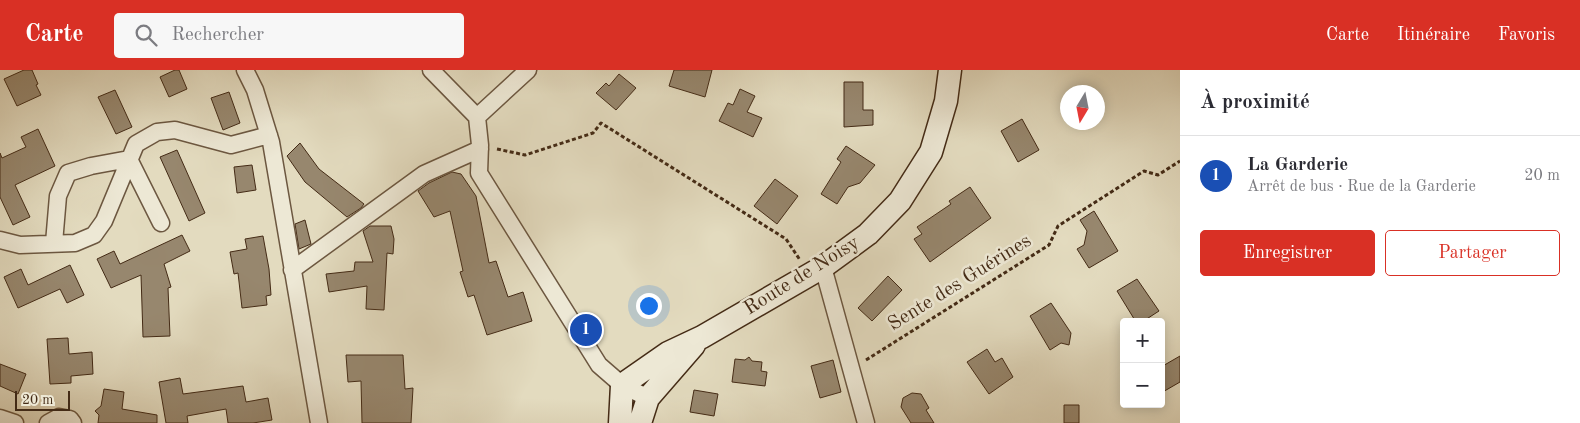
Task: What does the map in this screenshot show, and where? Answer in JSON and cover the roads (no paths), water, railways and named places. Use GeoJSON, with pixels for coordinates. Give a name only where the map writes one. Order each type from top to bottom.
{"type":"FeatureCollection","features":[{"type":"Feature","properties":{"kind":"street"},"geometry":{"type":"LineString","coordinates":[[245,70],[255,90],[269,135],[319,423]]}},
{"type":"Feature","properties":{"kind":"street"},"geometry":{"type":"LineString","coordinates":[[431,70],[477,117],[480,173],[599,365],[622,385],[648,398]]}},
{"type":"Feature","properties":{"kind":"street"},"geometry":{"type":"LineString","coordinates":[[477,117],[528,70]]}},
{"type":"Feature","properties":{"kind":"street","name":"Route de Noisy"},"geometry":{"type":"LineString","coordinates":[[622,385],[668,353],[702,337],[816,271],[868,234],[900,201],[931,152],[946,101],[950,70]]}},
{"type":"Feature","properties":{"kind":"street"},"geometry":{"type":"LineString","coordinates":[[0,240],[20,245],[75,242],[94,235],[104,221],[136,144],[157,132],[175,130],[231,145],[269,135]]}},
{"type":"Feature","properties":{"kind":"street"},"geometry":{"type":"LineString","coordinates":[[292,270],[424,174],[480,147]]}},
{"type":"Feature","properties":{"kind":"street"},"geometry":{"type":"LineString","coordinates":[[129,159],[160,223]]}},
{"type":"Feature","properties":{"kind":"street"},"geometry":{"type":"LineString","coordinates":[[54,243],[58,196],[68,173],[129,159]]}},
{"type":"Feature","properties":{"kind":"street"},"geometry":{"type":"LineString","coordinates":[[816,271],[851,369],[866,423]]}},
{"type":"Feature","properties":{"kind":"street","name":"Route de Noisy"},"geometry":{"type":"LineString","coordinates":[[640,423],[648,398],[702,337]]}},
{"type":"Feature","properties":{"kind":"street"},"geometry":{"type":"LineString","coordinates":[[620,423],[622,385]]}},
{"type":"Feature","properties":{"kind":"street"},"geometry":{"type":"LineString","coordinates":[[48,423],[59,417],[70,419],[73,423]]}},
{"type":"Feature","properties":{"kind":"street"},"geometry":{"type":"LineString","coordinates":[[0,418],[15,423]]}},
{"type":"Feature","properties":{"kind":"place","name":"La Garderie"},"geometry":{"type":"Point","coordinates":[586,330]}}]}
